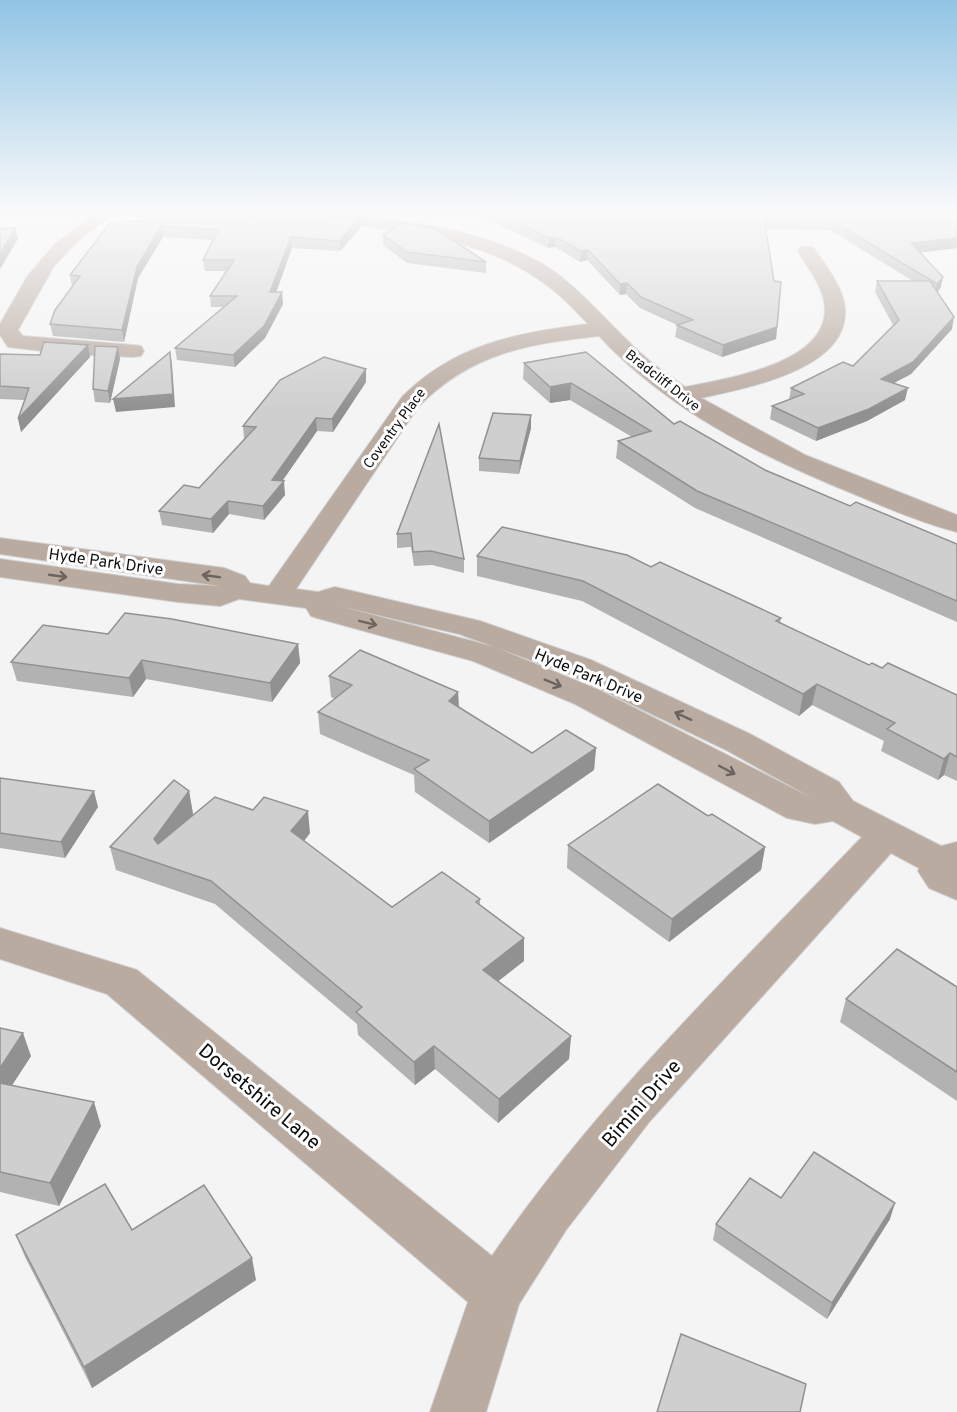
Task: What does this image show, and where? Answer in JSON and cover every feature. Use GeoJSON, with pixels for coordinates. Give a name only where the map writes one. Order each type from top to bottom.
{"type":"FeatureCollection","features":[{"type":"Feature","properties":{"kind":"street"},"geometry":{"type":"LineString","coordinates":[[35,278],[7,330],[16,342],[68,348],[133,351]]}},
{"type":"Feature","properties":{"kind":"street","name":"Bradcliff Drive"},"geometry":{"type":"LineString","coordinates":[[551,278],[601,329],[647,370],[680,395],[735,430],[797,462],[957,524]]}},
{"type":"Feature","properties":{"kind":"street"},"geometry":{"type":"LineString","coordinates":[[680,395],[789,366],[821,344],[830,334],[835,309],[822,278]]}},
{"type":"Feature","properties":{"kind":"street","name":"Coventry Place"},"geometry":{"type":"LineString","coordinates":[[277,596],[410,402],[435,376],[464,359],[500,346],[526,339],[601,329]]}},
{"type":"Feature","properties":{"kind":"street","name":"Hyde Park Drive"},"geometry":{"type":"LineString","coordinates":[[0,546],[224,578],[235,582],[239,588],[220,597],[0,568]]}},
{"type":"Feature","properties":{"kind":"street","name":"Hyde Park Drive"},"geometry":{"type":"LineString","coordinates":[[235,590],[319,601],[322,610],[328,612],[484,654],[587,697],[800,809],[820,813],[834,806],[951,868]]}},
{"type":"Feature","properties":{"kind":"street","name":"Bimini Drive"},"geometry":{"type":"LineString","coordinates":[[458,1412],[497,1293],[549,1214],[634,1107],[887,834]]}},
{"type":"Feature","properties":{"kind":"street","name":"Dorsetshire Lane"},"geometry":{"type":"LineString","coordinates":[[0,943],[122,982],[497,1293]]}},
{"type":"Feature","properties":{"kind":"building"},"geometry":{"type":"Polygon","coordinates":[[[79,278],[134,278],[122,330],[50,324],[55,310],[79,278]]]}},
{"type":"Feature","properties":{"kind":"building"},"geometry":{"type":"Polygon","coordinates":[[[222,278],[275,278],[270,292],[282,292],[264,326],[233,355],[175,348],[237,296],[210,296],[222,278]]]}},
{"type":"Feature","properties":{"kind":"building"},"geometry":{"type":"Polygon","coordinates":[[[614,278],[773,278],[774,281],[781,282],[777,327],[723,345],[677,325],[693,320],[641,297],[627,283],[620,284],[614,278]]]}},
{"type":"Feature","properties":{"kind":"building"},"geometry":{"type":"Polygon","coordinates":[[[927,278],[942,278],[937,284],[927,278]]]}},
{"type":"Feature","properties":{"kind":"building"},"geometry":{"type":"Polygon","coordinates":[[[877,281],[930,281],[954,317],[913,362],[881,379],[908,388],[869,409],[818,428],[772,406],[804,394],[791,388],[843,362],[853,366],[899,320],[877,281]]]}},
{"type":"Feature","properties":{"kind":"building"},"geometry":{"type":"Polygon","coordinates":[[[44,342],[88,345],[18,419],[29,388],[0,386],[0,354],[40,355],[44,342]]]}},
{"type":"Feature","properties":{"kind":"building"},"geometry":{"type":"Polygon","coordinates":[[[95,346],[118,347],[108,391],[93,389],[95,346]]]}},
{"type":"Feature","properties":{"kind":"building"},"geometry":{"type":"Polygon","coordinates":[[[170,352],[173,394],[113,399],[170,352]]]}},
{"type":"Feature","properties":{"kind":"building"},"geometry":{"type":"Polygon","coordinates":[[[586,352],[674,424],[680,421],[765,470],[850,506],[856,502],[957,544],[957,601],[697,491],[618,441],[651,431],[571,383],[550,387],[524,363],[586,352]]]}},
{"type":"Feature","properties":{"kind":"building"},"geometry":{"type":"Polygon","coordinates":[[[324,357],[366,369],[332,419],[316,418],[272,480],[284,481],[263,506],[228,501],[211,519],[159,511],[184,485],[199,488],[256,427],[243,426],[280,380],[324,357]]]}},
{"type":"Feature","properties":{"kind":"building"},"geometry":{"type":"Polygon","coordinates":[[[493,413],[531,415],[520,461],[479,458],[493,413]]]}},
{"type":"Feature","properties":{"kind":"building"},"geometry":{"type":"Polygon","coordinates":[[[439,424],[464,559],[431,551],[413,552],[411,533],[397,534],[439,424]]]}},
{"type":"Feature","properties":{"kind":"building"},"geometry":{"type":"Polygon","coordinates":[[[502,527],[627,555],[651,567],[660,562],[781,618],[776,621],[869,665],[872,663],[882,668],[888,663],[957,695],[957,757],[950,753],[944,759],[887,729],[895,723],[817,684],[803,694],[583,581],[477,556],[502,527]]]}},
{"type":"Feature","properties":{"kind":"building"},"geometry":{"type":"Polygon","coordinates":[[[125,613],[172,619],[298,644],[270,683],[142,660],[129,678],[11,662],[43,625],[108,634],[125,613]]]}},
{"type":"Feature","properties":{"kind":"building"},"geometry":{"type":"Polygon","coordinates":[[[360,650],[458,692],[449,701],[532,753],[566,730],[596,748],[489,821],[414,769],[429,760],[318,712],[352,685],[329,676],[360,650]]]}},
{"type":"Feature","properties":{"kind":"building"},"geometry":{"type":"Polygon","coordinates":[[[0,778],[94,791],[61,842],[0,833],[0,778]]]}},
{"type":"Feature","properties":{"kind":"building"},"geometry":{"type":"Polygon","coordinates":[[[174,780],[189,791],[154,839],[158,844],[215,797],[253,810],[264,797],[308,811],[291,831],[392,907],[442,872],[480,899],[476,902],[524,938],[483,970],[571,1036],[499,1099],[434,1046],[414,1062],[356,1012],[362,1007],[211,881],[110,847],[174,780]]]}},
{"type":"Feature","properties":{"kind":"building"},"geometry":{"type":"Polygon","coordinates":[[[658,784],[708,816],[712,814],[765,847],[672,919],[568,845],[658,784]]]}},
{"type":"Feature","properties":{"kind":"building"},"geometry":{"type":"Polygon","coordinates":[[[897,949],[957,987],[957,1072],[846,999],[897,949]]]}},
{"type":"Feature","properties":{"kind":"building"},"geometry":{"type":"Polygon","coordinates":[[[0,1028],[23,1033],[0,1068],[0,1028]]]}},
{"type":"Feature","properties":{"kind":"building"},"geometry":{"type":"Polygon","coordinates":[[[0,1083],[94,1102],[50,1183],[0,1172],[0,1083]]]}},
{"type":"Feature","properties":{"kind":"building"},"geometry":{"type":"Polygon","coordinates":[[[814,1152],[895,1203],[832,1303],[716,1224],[750,1178],[781,1198],[814,1152]]]}},
{"type":"Feature","properties":{"kind":"building"},"geometry":{"type":"Polygon","coordinates":[[[105,1184],[132,1230],[204,1185],[252,1258],[84,1367],[16,1235],[105,1184]]]}},
{"type":"Feature","properties":{"kind":"building"},"geometry":{"type":"Polygon","coordinates":[[[681,1334],[806,1384],[800,1412],[657,1412],[681,1334]]]}}]}
